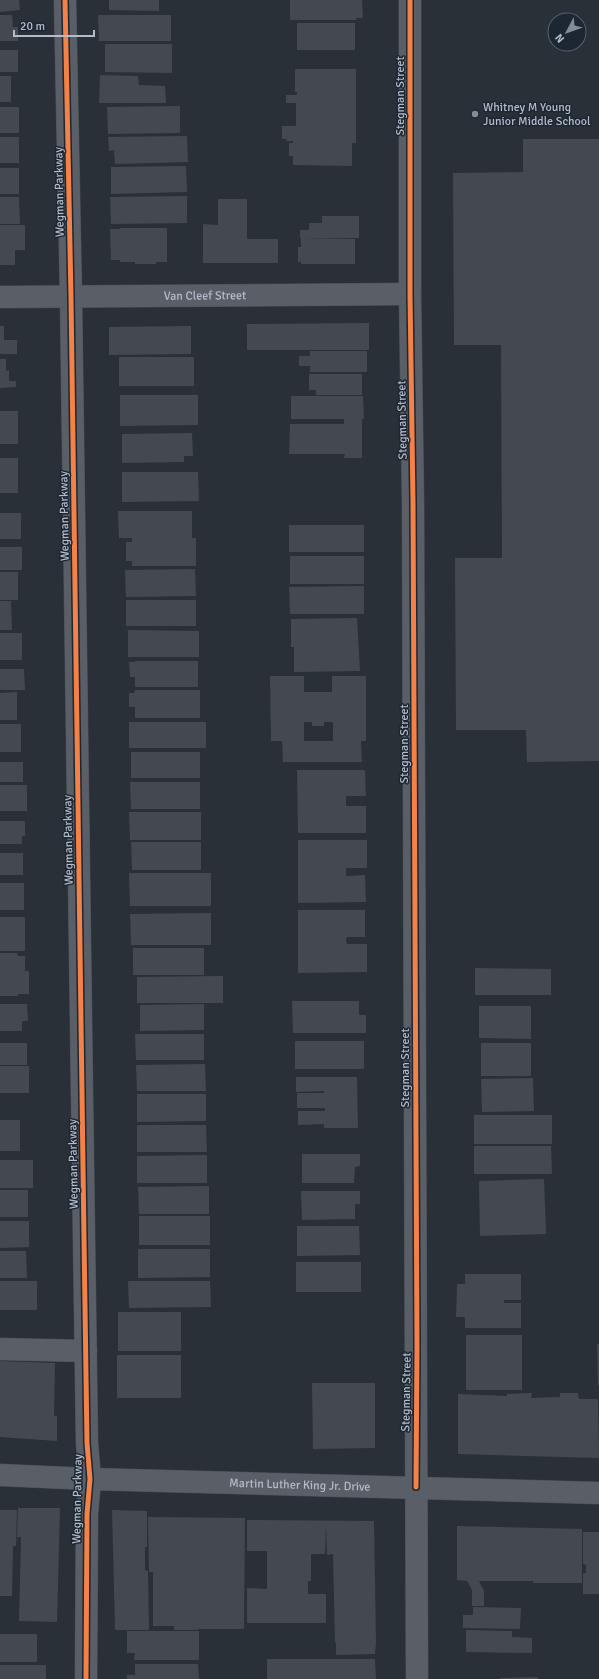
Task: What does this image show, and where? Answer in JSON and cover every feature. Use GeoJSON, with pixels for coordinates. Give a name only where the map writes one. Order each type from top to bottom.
{"type":"FeatureCollection","features":[{"type":"Feature","properties":{"kind":"street","name":"Wegman Parkway"},"geometry":{"type":"LineString","coordinates":[[65,0],[71,297],[87,1442],[90,1479],[86,1514],[86,1679]]}},
{"type":"Feature","properties":{"kind":"street","name":"Stegman Street"},"geometry":{"type":"LineString","coordinates":[[410,0],[410,294],[413,510],[417,1347],[417,1679]]}},
{"type":"Feature","properties":{"kind":"street","name":"Van Cleef Street"},"geometry":{"type":"LineString","coordinates":[[0,297],[410,294]]}},
{"type":"Feature","properties":{"kind":"street"},"geometry":{"type":"LineString","coordinates":[[0,1349],[86,1352]]}},
{"type":"Feature","properties":{"kind":"street","name":"Martin Luther King Jr. Drive"},"geometry":{"type":"LineString","coordinates":[[0,1475],[90,1479],[599,1493]]}},
{"type":"Feature","properties":{"kind":"building"},"geometry":{"type":"Polygon","coordinates":[[[0,0],[19,0],[20,10],[0,12],[0,0]]]}},
{"type":"Feature","properties":{"kind":"building"},"geometry":{"type":"Polygon","coordinates":[[[109,0],[159,0],[159,11],[109,10],[109,0]]]}},
{"type":"Feature","properties":{"kind":"building"},"geometry":{"type":"Polygon","coordinates":[[[290,0],[362,0],[363,18],[356,18],[356,20],[290,20],[290,0]]]}},
{"type":"Feature","properties":{"kind":"building"},"geometry":{"type":"Polygon","coordinates":[[[0,15],[12,15],[13,27],[18,27],[18,41],[0,41],[0,15]]]}},
{"type":"Feature","properties":{"kind":"building"},"geometry":{"type":"Polygon","coordinates":[[[98,15],[171,15],[171,41],[99,41],[98,15]]]}},
{"type":"Feature","properties":{"kind":"building"},"geometry":{"type":"Polygon","coordinates":[[[297,23],[355,23],[355,50],[297,50],[297,23]]]}},
{"type":"Feature","properties":{"kind":"building"},"geometry":{"type":"Polygon","coordinates":[[[105,44],[172,44],[172,73],[105,72],[105,44]]]}},
{"type":"Feature","properties":{"kind":"building"},"geometry":{"type":"Polygon","coordinates":[[[0,50],[18,50],[18,72],[0,72],[0,50]]]}},
{"type":"Feature","properties":{"kind":"building"},"geometry":{"type":"Polygon","coordinates":[[[295,69],[356,69],[356,143],[352,143],[352,166],[293,165],[293,156],[289,156],[289,143],[293,143],[293,141],[286,141],[287,139],[282,139],[282,126],[296,126],[296,103],[286,103],[286,95],[297,95],[297,92],[295,92],[295,69]]]}},
{"type":"Feature","properties":{"kind":"building"},"geometry":{"type":"Polygon","coordinates":[[[100,75],[138,76],[139,85],[165,86],[166,103],[99,103],[100,75]]]}},
{"type":"Feature","properties":{"kind":"building"},"geometry":{"type":"Polygon","coordinates":[[[0,76],[11,76],[11,102],[0,102],[0,76]]]}},
{"type":"Feature","properties":{"kind":"building"},"geometry":{"type":"Polygon","coordinates":[[[180,106],[180,133],[108,134],[107,107],[180,106]]]}},
{"type":"Feature","properties":{"kind":"building"},"geometry":{"type":"Polygon","coordinates":[[[0,107],[19,107],[19,133],[0,133],[0,107]]]}},
{"type":"Feature","properties":{"kind":"building"},"geometry":{"type":"Polygon","coordinates":[[[187,136],[188,162],[115,164],[114,150],[109,151],[108,137],[187,136]]]}},
{"type":"Feature","properties":{"kind":"building"},"geometry":{"type":"Polygon","coordinates":[[[0,137],[19,137],[19,163],[0,163],[0,137]]]}},
{"type":"Feature","properties":{"kind":"building"},"geometry":{"type":"Polygon","coordinates":[[[523,139],[599,139],[599,761],[527,762],[526,730],[456,730],[455,558],[502,558],[501,345],[454,345],[453,173],[523,172],[523,139]]]}},
{"type":"Feature","properties":{"kind":"building"},"geometry":{"type":"Polygon","coordinates":[[[186,166],[187,192],[111,194],[111,167],[186,166]]]}},
{"type":"Feature","properties":{"kind":"building"},"geometry":{"type":"Polygon","coordinates":[[[0,168],[19,168],[19,194],[0,194],[0,168]]]}},
{"type":"Feature","properties":{"kind":"building"},"geometry":{"type":"Polygon","coordinates":[[[187,196],[187,223],[111,224],[110,197],[187,196]]]}},
{"type":"Feature","properties":{"kind":"building"},"geometry":{"type":"Polygon","coordinates":[[[0,197],[19,197],[20,224],[0,224],[0,197]]]}},
{"type":"Feature","properties":{"kind":"building"},"geometry":{"type":"Polygon","coordinates":[[[218,199],[247,199],[247,239],[278,239],[278,263],[203,263],[203,224],[218,225],[218,199]]]}},
{"type":"Feature","properties":{"kind":"building"},"geometry":{"type":"Polygon","coordinates":[[[322,216],[359,216],[359,238],[300,238],[300,230],[309,230],[309,223],[322,223],[322,216]]]}},
{"type":"Feature","properties":{"kind":"building"},"geometry":{"type":"Polygon","coordinates":[[[0,225],[25,225],[25,250],[15,250],[15,265],[0,265],[0,225]]]}},
{"type":"Feature","properties":{"kind":"building"},"geometry":{"type":"Polygon","coordinates":[[[167,228],[167,262],[156,262],[156,264],[135,264],[135,262],[120,262],[120,260],[111,260],[110,229],[167,228]]]}},
{"type":"Feature","properties":{"kind":"building"},"geometry":{"type":"Polygon","coordinates":[[[301,238],[355,239],[355,264],[301,264],[301,262],[298,262],[298,247],[301,247],[301,238]]]}},
{"type":"Feature","properties":{"kind":"building"},"geometry":{"type":"Polygon","coordinates":[[[369,323],[369,350],[247,350],[247,324],[369,323]]]}},
{"type":"Feature","properties":{"kind":"building"},"geometry":{"type":"Polygon","coordinates":[[[0,326],[4,326],[4,340],[17,340],[17,354],[0,354],[0,326]]]}},
{"type":"Feature","properties":{"kind":"building"},"geometry":{"type":"Polygon","coordinates":[[[191,326],[191,354],[109,355],[109,327],[191,326]]]}},
{"type":"Feature","properties":{"kind":"building"},"geometry":{"type":"Polygon","coordinates":[[[310,351],[367,351],[367,372],[310,372],[310,366],[299,366],[299,356],[310,356],[310,351]]]}},
{"type":"Feature","properties":{"kind":"building"},"geometry":{"type":"Polygon","coordinates":[[[119,357],[194,357],[194,386],[119,386],[119,357]]]}},
{"type":"Feature","properties":{"kind":"building"},"geometry":{"type":"Polygon","coordinates":[[[0,359],[6,359],[6,371],[9,370],[9,381],[16,381],[16,387],[0,388],[0,359]]]}},
{"type":"Feature","properties":{"kind":"building"},"geometry":{"type":"Polygon","coordinates":[[[309,374],[362,374],[362,395],[316,395],[316,390],[309,390],[309,374]]]}},
{"type":"Feature","properties":{"kind":"building"},"geometry":{"type":"Polygon","coordinates":[[[120,395],[198,395],[198,425],[120,426],[120,395]]]}},
{"type":"Feature","properties":{"kind":"building"},"geometry":{"type":"Polygon","coordinates":[[[291,396],[363,396],[364,419],[362,419],[362,458],[344,458],[345,454],[289,454],[290,424],[344,424],[344,419],[291,419],[291,396]]]}},
{"type":"Feature","properties":{"kind":"building"},"geometry":{"type":"Polygon","coordinates":[[[0,411],[18,411],[18,444],[0,444],[0,411]]]}},
{"type":"Feature","properties":{"kind":"building"},"geometry":{"type":"Polygon","coordinates":[[[192,433],[193,456],[184,456],[184,462],[122,463],[122,434],[192,433]]]}},
{"type":"Feature","properties":{"kind":"building"},"geometry":{"type":"Polygon","coordinates":[[[0,458],[18,458],[18,493],[0,493],[0,458]]]}},
{"type":"Feature","properties":{"kind":"building"},"geometry":{"type":"Polygon","coordinates":[[[122,472],[198,472],[199,501],[122,502],[122,472]]]}},
{"type":"Feature","properties":{"kind":"building"},"geometry":{"type":"Polygon","coordinates":[[[118,511],[192,511],[192,538],[196,538],[196,566],[132,566],[132,561],[126,561],[126,542],[132,542],[132,538],[119,538],[118,511]]]}},
{"type":"Feature","properties":{"kind":"building"},"geometry":{"type":"Polygon","coordinates":[[[0,513],[21,513],[21,539],[0,539],[0,513]]]}},
{"type":"Feature","properties":{"kind":"building"},"geometry":{"type":"Polygon","coordinates":[[[289,525],[364,525],[364,552],[289,552],[289,525]]]}},
{"type":"Feature","properties":{"kind":"building"},"geometry":{"type":"Polygon","coordinates":[[[0,547],[22,547],[22,570],[0,570],[0,547]]]}},
{"type":"Feature","properties":{"kind":"building"},"geometry":{"type":"Polygon","coordinates":[[[290,556],[364,556],[364,584],[290,584],[290,556]]]}},
{"type":"Feature","properties":{"kind":"building"},"geometry":{"type":"Polygon","coordinates":[[[195,569],[196,596],[126,597],[125,570],[195,569]]]}},
{"type":"Feature","properties":{"kind":"building"},"geometry":{"type":"Polygon","coordinates":[[[0,572],[18,572],[18,600],[0,600],[0,572]]]}},
{"type":"Feature","properties":{"kind":"building"},"geometry":{"type":"Polygon","coordinates":[[[364,586],[364,614],[290,614],[289,587],[364,586]]]}},
{"type":"Feature","properties":{"kind":"building"},"geometry":{"type":"Polygon","coordinates":[[[126,600],[196,600],[196,626],[126,626],[126,600]]]}},
{"type":"Feature","properties":{"kind":"building"},"geometry":{"type":"Polygon","coordinates":[[[0,601],[11,601],[12,630],[0,630],[0,601]]]}},
{"type":"Feature","properties":{"kind":"building"},"geometry":{"type":"Polygon","coordinates":[[[357,618],[360,671],[294,672],[294,647],[291,647],[291,619],[357,618]]]}},
{"type":"Feature","properties":{"kind":"building"},"geometry":{"type":"Polygon","coordinates":[[[128,630],[199,631],[199,657],[128,657],[128,630]]]}},
{"type":"Feature","properties":{"kind":"building"},"geometry":{"type":"Polygon","coordinates":[[[0,633],[22,633],[22,660],[0,660],[0,633]]]}},
{"type":"Feature","properties":{"kind":"building"},"geometry":{"type":"Polygon","coordinates":[[[198,661],[198,687],[135,687],[135,677],[130,677],[129,662],[198,661]]]}},
{"type":"Feature","properties":{"kind":"building"},"geometry":{"type":"Polygon","coordinates":[[[0,669],[24,669],[25,690],[0,690],[0,669]]]}},
{"type":"Feature","properties":{"kind":"building"},"geometry":{"type":"Polygon","coordinates":[[[270,676],[304,676],[304,692],[332,692],[332,676],[366,676],[366,741],[361,741],[362,762],[283,762],[282,741],[271,741],[270,676]],[[304,722],[304,741],[333,741],[333,722],[324,722],[324,726],[312,726],[312,722],[304,722]]]}},
{"type":"Feature","properties":{"kind":"building"},"geometry":{"type":"Polygon","coordinates":[[[135,690],[200,690],[200,718],[135,718],[135,707],[129,707],[129,693],[134,693],[135,690]]]}},
{"type":"Feature","properties":{"kind":"building"},"geometry":{"type":"Polygon","coordinates":[[[17,692],[17,720],[0,720],[0,693],[17,692]]]}},
{"type":"Feature","properties":{"kind":"building"},"geometry":{"type":"Polygon","coordinates":[[[129,722],[206,722],[206,748],[129,748],[129,722]]]}},
{"type":"Feature","properties":{"kind":"building"},"geometry":{"type":"Polygon","coordinates":[[[0,724],[21,724],[21,752],[0,752],[0,724]]]}},
{"type":"Feature","properties":{"kind":"building"},"geometry":{"type":"Polygon","coordinates":[[[131,752],[200,752],[200,778],[131,778],[131,752]]]}},
{"type":"Feature","properties":{"kind":"building"},"geometry":{"type":"Polygon","coordinates":[[[0,762],[23,762],[23,782],[0,782],[0,762]]]}},
{"type":"Feature","properties":{"kind":"building"},"geometry":{"type":"Polygon","coordinates":[[[297,770],[365,770],[366,796],[346,796],[346,806],[366,806],[366,833],[298,833],[297,770]]]}},
{"type":"Feature","properties":{"kind":"building"},"geometry":{"type":"Polygon","coordinates":[[[130,782],[200,782],[200,809],[131,809],[130,782]]]}},
{"type":"Feature","properties":{"kind":"building"},"geometry":{"type":"Polygon","coordinates":[[[0,785],[27,785],[27,811],[0,811],[0,785]]]}},
{"type":"Feature","properties":{"kind":"building"},"geometry":{"type":"Polygon","coordinates":[[[129,812],[201,812],[201,840],[130,840],[129,812]]]}},
{"type":"Feature","properties":{"kind":"building"},"geometry":{"type":"Polygon","coordinates":[[[0,821],[25,821],[25,836],[22,836],[22,844],[0,844],[0,821]]]}},
{"type":"Feature","properties":{"kind":"building"},"geometry":{"type":"Polygon","coordinates":[[[298,840],[367,840],[367,868],[346,868],[346,876],[365,875],[366,902],[298,903],[298,840]]]}},
{"type":"Feature","properties":{"kind":"building"},"geometry":{"type":"Polygon","coordinates":[[[131,842],[201,842],[201,870],[132,870],[131,842]]]}},
{"type":"Feature","properties":{"kind":"building"},"geometry":{"type":"Polygon","coordinates":[[[0,853],[23,853],[23,875],[0,875],[0,853]]]}},
{"type":"Feature","properties":{"kind":"building"},"geometry":{"type":"Polygon","coordinates":[[[129,873],[211,873],[211,906],[130,906],[129,873]]]}},
{"type":"Feature","properties":{"kind":"building"},"geometry":{"type":"Polygon","coordinates":[[[0,883],[24,883],[24,910],[0,910],[0,883]]]}},
{"type":"Feature","properties":{"kind":"building"},"geometry":{"type":"Polygon","coordinates":[[[298,910],[365,910],[365,937],[347,937],[346,940],[347,944],[367,944],[367,972],[298,973],[298,910]]]}},
{"type":"Feature","properties":{"kind":"building"},"geometry":{"type":"Polygon","coordinates":[[[211,913],[211,945],[131,945],[130,914],[211,913]]]}},
{"type":"Feature","properties":{"kind":"building"},"geometry":{"type":"Polygon","coordinates":[[[0,917],[25,917],[25,951],[0,951],[0,917]]]}},
{"type":"Feature","properties":{"kind":"building"},"geometry":{"type":"Polygon","coordinates":[[[133,948],[204,948],[204,975],[133,975],[133,948]]]}},
{"type":"Feature","properties":{"kind":"building"},"geometry":{"type":"Polygon","coordinates":[[[0,953],[17,953],[18,956],[25,956],[25,971],[29,971],[29,994],[18,994],[18,996],[0,996],[0,953]]]}},
{"type":"Feature","properties":{"kind":"building"},"geometry":{"type":"Polygon","coordinates":[[[475,968],[551,969],[551,995],[475,995],[475,968]]]}},
{"type":"Feature","properties":{"kind":"building"},"geometry":{"type":"Polygon","coordinates":[[[223,976],[223,1003],[137,1003],[137,977],[223,976]]]}},
{"type":"Feature","properties":{"kind":"building"},"geometry":{"type":"Polygon","coordinates":[[[292,1001],[359,1001],[359,1015],[366,1015],[366,1033],[293,1033],[292,1001]]]}},
{"type":"Feature","properties":{"kind":"building"},"geometry":{"type":"Polygon","coordinates":[[[0,1004],[27,1004],[28,1021],[22,1021],[22,1031],[0,1031],[0,1004]]]}},
{"type":"Feature","properties":{"kind":"building"},"geometry":{"type":"Polygon","coordinates":[[[204,1004],[204,1030],[140,1031],[140,1005],[204,1004]]]}},
{"type":"Feature","properties":{"kind":"building"},"geometry":{"type":"Polygon","coordinates":[[[479,1006],[531,1006],[531,1039],[479,1038],[479,1006]]]}},
{"type":"Feature","properties":{"kind":"building"},"geometry":{"type":"Polygon","coordinates":[[[135,1034],[204,1034],[204,1060],[136,1060],[135,1034]]]}},
{"type":"Feature","properties":{"kind":"building"},"geometry":{"type":"Polygon","coordinates":[[[295,1041],[364,1041],[364,1069],[295,1069],[295,1041]]]}},
{"type":"Feature","properties":{"kind":"building"},"geometry":{"type":"Polygon","coordinates":[[[0,1043],[27,1043],[27,1065],[0,1065],[0,1043]]]}},
{"type":"Feature","properties":{"kind":"building"},"geometry":{"type":"Polygon","coordinates":[[[481,1043],[531,1043],[531,1076],[481,1076],[481,1043]]]}},
{"type":"Feature","properties":{"kind":"building"},"geometry":{"type":"Polygon","coordinates":[[[205,1064],[206,1091],[137,1091],[136,1065],[205,1064]]]}},
{"type":"Feature","properties":{"kind":"building"},"geometry":{"type":"Polygon","coordinates":[[[0,1066],[29,1066],[29,1093],[0,1093],[0,1066]]]}},
{"type":"Feature","properties":{"kind":"building"},"geometry":{"type":"Polygon","coordinates":[[[296,1077],[357,1077],[358,1128],[324,1128],[324,1124],[298,1125],[298,1111],[325,1111],[325,1108],[297,1108],[297,1093],[324,1093],[324,1091],[296,1092],[296,1077]]]}},
{"type":"Feature","properties":{"kind":"building"},"geometry":{"type":"Polygon","coordinates":[[[533,1078],[534,1111],[482,1112],[481,1079],[533,1078]]]}},
{"type":"Feature","properties":{"kind":"building"},"geometry":{"type":"Polygon","coordinates":[[[137,1094],[206,1094],[206,1121],[137,1122],[137,1094]]]}},
{"type":"Feature","properties":{"kind":"building"},"geometry":{"type":"Polygon","coordinates":[[[474,1115],[552,1115],[552,1144],[474,1144],[474,1115]]]}},
{"type":"Feature","properties":{"kind":"building"},"geometry":{"type":"Polygon","coordinates":[[[0,1120],[20,1120],[20,1151],[0,1151],[0,1120]]]}},
{"type":"Feature","properties":{"kind":"building"},"geometry":{"type":"Polygon","coordinates":[[[137,1125],[206,1125],[207,1152],[137,1152],[137,1125]]]}},
{"type":"Feature","properties":{"kind":"building"},"geometry":{"type":"Polygon","coordinates":[[[474,1146],[551,1146],[552,1174],[474,1174],[474,1146]]]}},
{"type":"Feature","properties":{"kind":"building"},"geometry":{"type":"Polygon","coordinates":[[[302,1154],[360,1154],[360,1166],[355,1167],[354,1183],[302,1183],[302,1154]]]}},
{"type":"Feature","properties":{"kind":"building"},"geometry":{"type":"Polygon","coordinates":[[[207,1155],[207,1183],[137,1183],[137,1156],[207,1155]]]}},
{"type":"Feature","properties":{"kind":"building"},"geometry":{"type":"Polygon","coordinates":[[[0,1160],[33,1160],[33,1188],[0,1188],[0,1160]]]}},
{"type":"Feature","properties":{"kind":"building"},"geometry":{"type":"Polygon","coordinates":[[[544,1179],[546,1234],[480,1236],[479,1181],[544,1179]]]}},
{"type":"Feature","properties":{"kind":"building"},"geometry":{"type":"Polygon","coordinates":[[[209,1186],[209,1214],[139,1214],[138,1187],[209,1186]]]}},
{"type":"Feature","properties":{"kind":"building"},"geometry":{"type":"Polygon","coordinates":[[[0,1190],[28,1190],[28,1217],[0,1217],[0,1190]]]}},
{"type":"Feature","properties":{"kind":"building"},"geometry":{"type":"Polygon","coordinates":[[[301,1191],[360,1191],[360,1204],[355,1204],[355,1219],[302,1220],[301,1191]]]}},
{"type":"Feature","properties":{"kind":"building"},"geometry":{"type":"Polygon","coordinates":[[[139,1216],[210,1216],[210,1245],[139,1245],[139,1216]]]}},
{"type":"Feature","properties":{"kind":"building"},"geometry":{"type":"Polygon","coordinates":[[[0,1221],[29,1221],[29,1247],[0,1248],[0,1221]]]}},
{"type":"Feature","properties":{"kind":"building"},"geometry":{"type":"Polygon","coordinates":[[[297,1226],[359,1226],[360,1255],[297,1256],[297,1226]]]}},
{"type":"Feature","properties":{"kind":"building"},"geometry":{"type":"Polygon","coordinates":[[[138,1249],[210,1249],[210,1277],[138,1278],[138,1249]]]}},
{"type":"Feature","properties":{"kind":"building"},"geometry":{"type":"Polygon","coordinates":[[[0,1251],[26,1251],[27,1278],[0,1278],[0,1251]]]}},
{"type":"Feature","properties":{"kind":"building"},"geometry":{"type":"Polygon","coordinates":[[[296,1262],[361,1262],[361,1292],[296,1292],[296,1262]]]}},
{"type":"Feature","properties":{"kind":"building"},"geometry":{"type":"Polygon","coordinates":[[[465,1274],[521,1274],[521,1300],[504,1300],[504,1303],[521,1303],[521,1328],[465,1328],[465,1317],[456,1317],[457,1284],[465,1284],[465,1274]]]}},
{"type":"Feature","properties":{"kind":"building"},"geometry":{"type":"Polygon","coordinates":[[[0,1281],[37,1281],[37,1310],[0,1310],[0,1281]]]}},
{"type":"Feature","properties":{"kind":"building"},"geometry":{"type":"Polygon","coordinates":[[[128,1281],[210,1281],[211,1307],[129,1308],[128,1281]]]}},
{"type":"Feature","properties":{"kind":"building"},"geometry":{"type":"Polygon","coordinates":[[[118,1312],[181,1312],[181,1351],[118,1351],[118,1312]]]}},
{"type":"Feature","properties":{"kind":"building"},"geometry":{"type":"Polygon","coordinates":[[[466,1335],[522,1335],[522,1390],[466,1390],[466,1335]]]}},
{"type":"Feature","properties":{"kind":"building"},"geometry":{"type":"Polygon","coordinates":[[[597,1344],[599,1344],[599,1386],[598,1386],[597,1344]]]}},
{"type":"Feature","properties":{"kind":"building"},"geometry":{"type":"Polygon","coordinates":[[[117,1355],[181,1355],[181,1398],[117,1398],[117,1355]]]}},
{"type":"Feature","properties":{"kind":"building"},"geometry":{"type":"Polygon","coordinates":[[[0,1361],[55,1363],[54,1416],[57,1416],[57,1441],[0,1437],[0,1361]]]}},
{"type":"Feature","properties":{"kind":"building"},"geometry":{"type":"Polygon","coordinates":[[[312,1383],[375,1383],[375,1448],[313,1449],[312,1383]]]}},
{"type":"Feature","properties":{"kind":"building"},"geometry":{"type":"Polygon","coordinates":[[[532,1393],[531,1398],[560,1397],[560,1393],[578,1393],[579,1399],[598,1399],[599,1458],[458,1454],[458,1394],[507,1396],[507,1394],[532,1393]]]}},
{"type":"Feature","properties":{"kind":"building"},"geometry":{"type":"Polygon","coordinates":[[[18,1508],[60,1508],[57,1622],[19,1621],[21,1537],[17,1537],[18,1508]]]}},
{"type":"Feature","properties":{"kind":"building"},"geometry":{"type":"Polygon","coordinates":[[[0,1510],[17,1510],[16,1546],[13,1546],[12,1596],[0,1596],[0,1510]]]}},
{"type":"Feature","properties":{"kind":"building"},"geometry":{"type":"Polygon","coordinates":[[[112,1510],[147,1511],[147,1547],[145,1547],[145,1570],[148,1571],[149,1630],[115,1630],[112,1510]]]}},
{"type":"Feature","properties":{"kind":"building"},"geometry":{"type":"Polygon","coordinates":[[[148,1517],[245,1518],[244,1629],[174,1630],[174,1626],[153,1626],[153,1572],[149,1572],[148,1517]]]}},
{"type":"Feature","properties":{"kind":"building"},"geometry":{"type":"Polygon","coordinates":[[[247,1520],[374,1521],[375,1654],[336,1655],[333,1554],[327,1555],[326,1524],[325,1554],[311,1554],[311,1581],[308,1581],[308,1594],[326,1594],[326,1623],[247,1623],[247,1588],[267,1589],[267,1551],[247,1551],[247,1520]]]}},
{"type":"Feature","properties":{"kind":"building"},"geometry":{"type":"Polygon","coordinates":[[[457,1526],[582,1529],[582,1583],[479,1581],[484,1591],[484,1606],[472,1606],[472,1590],[467,1581],[457,1580],[457,1526]]]}},
{"type":"Feature","properties":{"kind":"building"},"geometry":{"type":"Polygon","coordinates":[[[583,1532],[599,1532],[599,1594],[583,1594],[583,1573],[586,1573],[586,1565],[583,1564],[583,1532]]]}},
{"type":"Feature","properties":{"kind":"building"},"geometry":{"type":"Polygon","coordinates":[[[473,1607],[521,1608],[520,1629],[463,1628],[463,1615],[473,1615],[473,1607]]]}},
{"type":"Feature","properties":{"kind":"building"},"geometry":{"type":"Polygon","coordinates":[[[466,1630],[512,1631],[512,1637],[532,1638],[532,1653],[466,1652],[466,1630]]]}},
{"type":"Feature","properties":{"kind":"building"},"geometry":{"type":"Polygon","coordinates":[[[127,1631],[199,1631],[199,1660],[134,1660],[135,1653],[127,1653],[127,1631]]]}},
{"type":"Feature","properties":{"kind":"building"},"geometry":{"type":"Polygon","coordinates":[[[0,1634],[37,1634],[37,1662],[0,1662],[0,1634]]]}},
{"type":"Feature","properties":{"kind":"building"},"geometry":{"type":"Polygon","coordinates":[[[267,1659],[375,1659],[376,1679],[267,1679],[267,1659]]]}},
{"type":"Feature","properties":{"kind":"building"},"geometry":{"type":"Polygon","coordinates":[[[135,1664],[198,1664],[199,1679],[127,1679],[127,1675],[135,1675],[135,1664]]]}},
{"type":"Feature","properties":{"kind":"building"},"geometry":{"type":"Polygon","coordinates":[[[0,1665],[46,1665],[46,1679],[0,1679],[0,1665]]]}},
{"type":"Feature","properties":{"kind":"building"},"geometry":{"type":"Polygon","coordinates":[[[538,1677],[538,1679],[500,1679],[500,1678],[538,1677]]]}},
{"type":"Feature","properties":{"kind":"cycle path"},"geometry":{"type":"LineString","coordinates":[[65,0],[71,297],[87,1443],[90,1479],[87,1514],[86,1679]]}},
{"type":"Feature","properties":{"kind":"cycle path"},"geometry":{"type":"LineString","coordinates":[[410,0],[410,294],[413,502],[417,1347],[416,1487]]}},
{"type":"Feature","properties":{"kind":"place","name":"Whitney M Young Junior Middle School"},"geometry":{"type":"Point","coordinates":[475,114]}}]}
